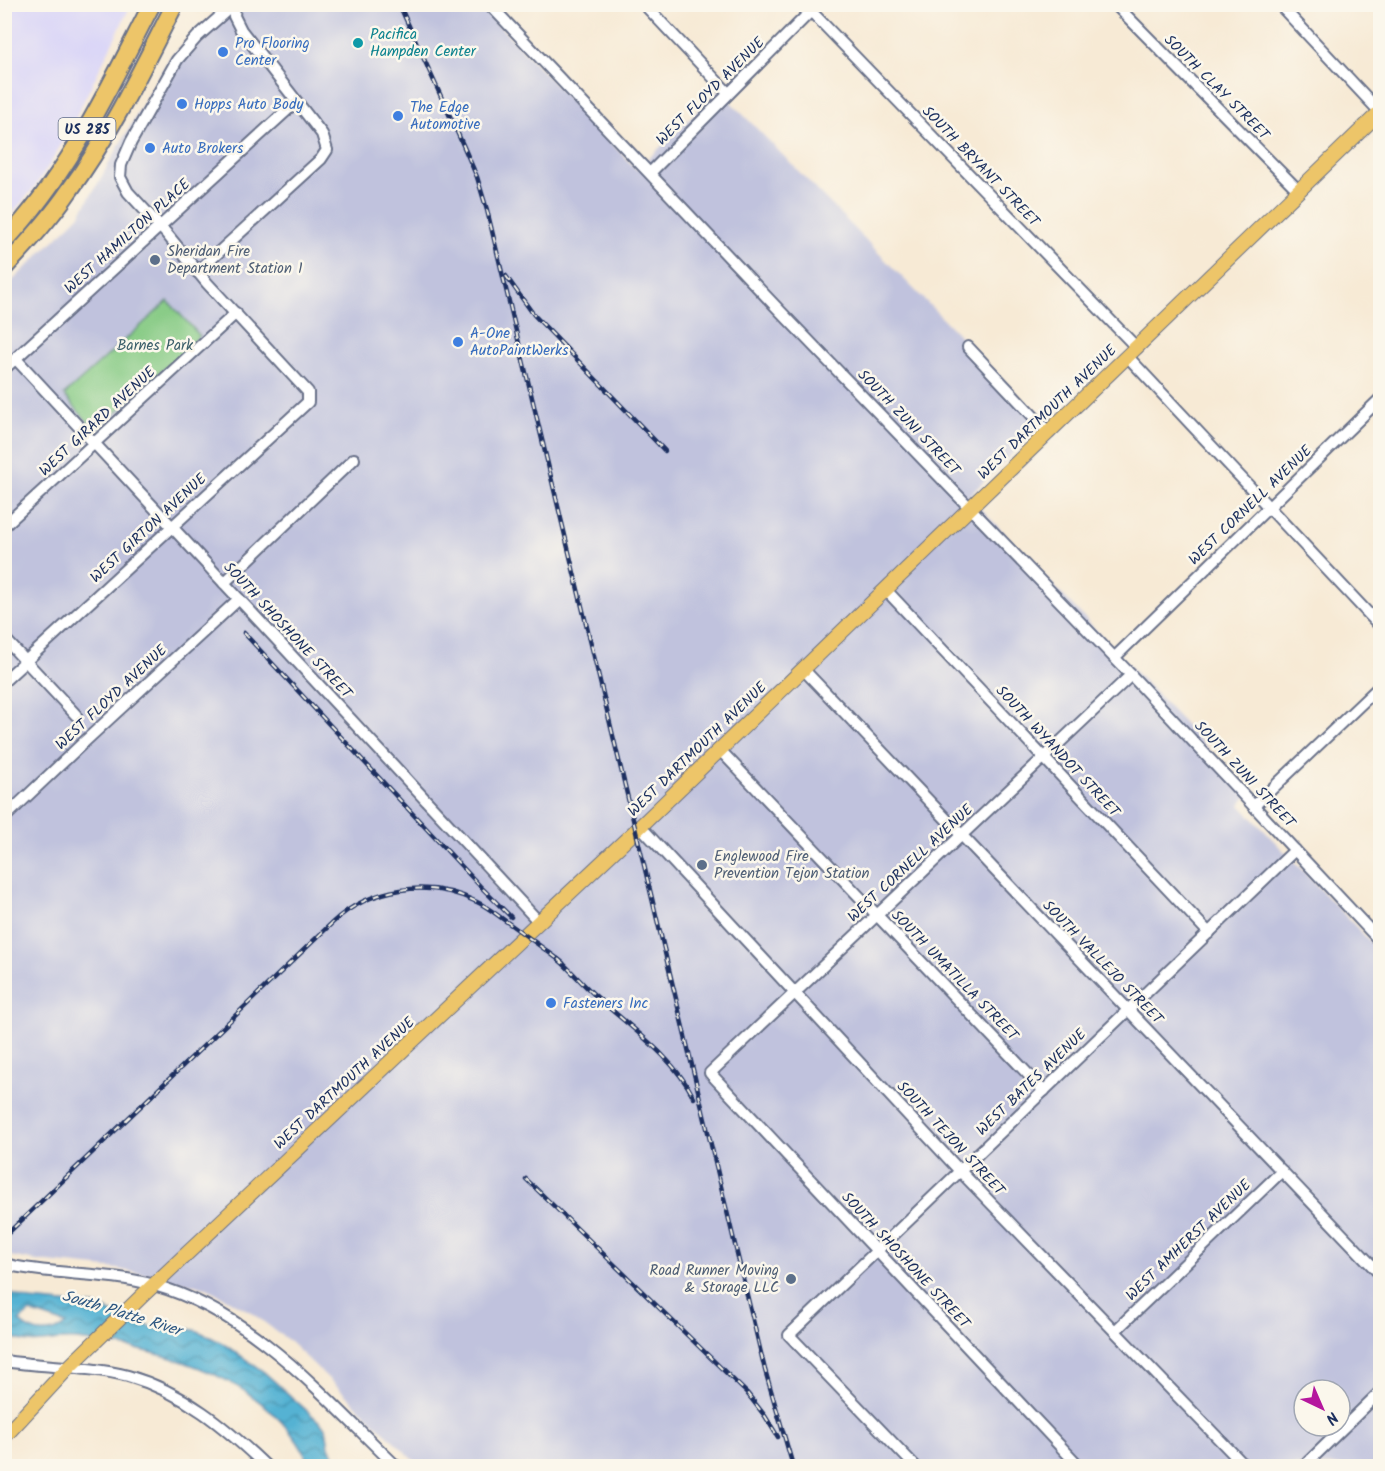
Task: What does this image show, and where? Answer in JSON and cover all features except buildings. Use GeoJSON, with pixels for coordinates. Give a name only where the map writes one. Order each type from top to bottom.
{"type":"FeatureCollection","features":[{"type":"Feature","properties":{"kind":"highway","name":"US 285"},"geometry":{"type":"LineString","coordinates":[[4,242],[29,214],[64,167],[89,126],[150,4]]}},
{"type":"Feature","properties":{"kind":"highway","name":"US 285"},"geometry":{"type":"LineString","coordinates":[[4,268],[55,211],[80,176],[128,95],[175,4]]}},
{"type":"Feature","properties":{"kind":"main road","name":"WEST DARTMOUTH AVENUE"},"geometry":{"type":"LineString","coordinates":[[4,1437],[72,1365],[149,1290],[804,670],[1380,112]]}},
{"type":"Feature","properties":{"kind":"main road","name":"WEST DARTMOUTH AVENUE"},"geometry":{"type":"LineString","coordinates":[[4,1424],[15,1414],[32,1406]]}},
{"type":"Feature","properties":{"kind":"street"},"geometry":{"type":"LineString","coordinates":[[234,4],[197,37],[177,60],[131,142],[121,165],[122,182],[197,272],[236,313]]}},
{"type":"Feature","properties":{"kind":"street"},"geometry":{"type":"LineString","coordinates":[[197,272],[325,155],[327,150],[325,141],[241,30],[234,16],[234,4]]}},
{"type":"Feature","properties":{"kind":"street"},"geometry":{"type":"LineString","coordinates":[[644,4],[728,93]]}},
{"type":"Feature","properties":{"kind":"street","name":"SOUTH CLAY STREET"},"geometry":{"type":"LineString","coordinates":[[1114,4],[1299,191]]}},
{"type":"Feature","properties":{"kind":"street"},"geometry":{"type":"LineString","coordinates":[[1279,4],[1380,112]]}},
{"type":"Feature","properties":{"kind":"street","name":"SOUTH ZUNI STREET"},"geometry":{"type":"LineString","coordinates":[[491,5],[788,320],[1115,657],[1380,941]]}},
{"type":"Feature","properties":{"kind":"street","name":"WEST FLOYD AVENUE"},"geometry":{"type":"LineString","coordinates":[[650,173],[811,7]]}},
{"type":"Feature","properties":{"kind":"street","name":"SOUTH BRYANT STREET"},"geometry":{"type":"LineString","coordinates":[[811,7],[1133,352],[1268,507],[1380,626]]}},
{"type":"Feature","properties":{"kind":"street","name":"WEST HAMILTON PLACE"},"geometry":{"type":"LineString","coordinates":[[4,369],[296,102]]}},
{"type":"Feature","properties":{"kind":"street","name":"WEST GIRTON AVENUE"},"geometry":{"type":"LineString","coordinates":[[4,681],[308,402],[308,392],[236,313]]}},
{"type":"Feature","properties":{"kind":"street","name":"WEST GIRARD AVENUE"},"geometry":{"type":"LineString","coordinates":[[4,526],[236,313]]}},
{"type":"Feature","properties":{"kind":"street"},"geometry":{"type":"LineString","coordinates":[[968,347],[1049,433]]}},
{"type":"Feature","properties":{"kind":"street","name":"SOUTH SHOSHONE STREET"},"geometry":{"type":"LineString","coordinates":[[16,359],[539,922]]}},
{"type":"Feature","properties":{"kind":"street","name":"WEST CORNELL AVENUE"},"geometry":{"type":"LineString","coordinates":[[1115,657],[1380,399]]}},
{"type":"Feature","properties":{"kind":"street"},"geometry":{"type":"LineString","coordinates":[[224,583],[354,459]]}},
{"type":"Feature","properties":{"kind":"street","name":"SOUTH WYANDOT STREET"},"geometry":{"type":"LineString","coordinates":[[886,590],[1209,933]]}},
{"type":"Feature","properties":{"kind":"street","name":"WEST FLOYD AVENUE"},"geometry":{"type":"LineString","coordinates":[[4,818],[239,599]]}},
{"type":"Feature","properties":{"kind":"street"},"geometry":{"type":"LineString","coordinates":[[4,638],[76,715]]}},
{"type":"Feature","properties":{"kind":"street","name":"SOUTH VALLEJO STREET"},"geometry":{"type":"LineString","coordinates":[[804,670],[1380,1274]]}},
{"type":"Feature","properties":{"kind":"street","name":"WEST CORNELL AVENUE"},"geometry":{"type":"LineString","coordinates":[[710,1073],[1131,675]]}},
{"type":"Feature","properties":{"kind":"street"},"geometry":{"type":"LineString","coordinates":[[1254,806],[1380,686]]}},
{"type":"Feature","properties":{"kind":"street","name":"SOUTH UMATILLA STREET"},"geometry":{"type":"LineString","coordinates":[[720,750],[1044,1091]]}},
{"type":"Feature","properties":{"kind":"street","name":"SOUTH TEJON STREET"},"geometry":{"type":"LineString","coordinates":[[640,826],[960,1171],[1245,1467]]}},
{"type":"Feature","properties":{"kind":"street","name":"WEST BATES AVENUE"},"geometry":{"type":"LineString","coordinates":[[915,1467],[789,1335],[1295,850]]}},
{"type":"Feature","properties":{"kind":"street","name":"SOUTH SHOSHONE STREET"},"geometry":{"type":"LineString","coordinates":[[710,1073],[1079,1467]]}},
{"type":"Feature","properties":{"kind":"street","name":"WEST AMHERST AVENUE"},"geometry":{"type":"LineString","coordinates":[[1115,1331],[1282,1171]]}},
{"type":"Feature","properties":{"kind":"street"},"geometry":{"type":"LineString","coordinates":[[4,1264],[36,1270],[117,1277],[149,1290],[203,1305],[235,1322],[266,1343],[396,1467]]}},
{"type":"Feature","properties":{"kind":"street"},"geometry":{"type":"LineString","coordinates":[[4,1361],[72,1365],[127,1376],[168,1391],[207,1414],[229,1431],[266,1467]]}},
{"type":"Feature","properties":{"kind":"street"},"geometry":{"type":"LineString","coordinates":[[1304,1467],[1380,1392]]}},
{"type":"Feature","properties":{"kind":"shaded area"},"geometry":{"type":"Polygon","coordinates":[[[5,4],[131,5],[68,133],[50,164],[34,188],[5,222],[5,4]]]}},
{"type":"Feature","properties":{"kind":"shaded area"},"geometry":{"type":"Polygon","coordinates":[[[247,5],[479,5],[637,170],[719,90],[1044,422],[969,496],[1250,793],[1240,805],[1380,952],[1380,1466],[420,1466],[288,1340],[249,1311],[205,1287],[118,1269],[37,1261],[5,1255],[5,288],[79,216],[170,57],[184,44],[247,5]]]}},
{"type":"Feature","properties":{"kind":"green space","name":"Barnes Park"},"geometry":{"type":"Polygon","coordinates":[[[168,301],[200,336],[96,431],[64,395],[168,301]]]}},
{"type":"Feature","properties":{"kind":"water"},"geometry":{"type":"Polygon","coordinates":[[[5,1292],[30,1300],[96,1306],[159,1330],[175,1326],[198,1331],[222,1343],[264,1372],[326,1428],[329,1447],[338,1466],[311,1466],[293,1436],[270,1410],[243,1390],[212,1373],[145,1351],[110,1344],[76,1340],[34,1342],[16,1339],[5,1334],[5,1292]],[[30,1312],[19,1321],[30,1329],[42,1332],[55,1331],[66,1324],[30,1312]]]}},
{"type":"Feature","properties":{"kind":"railway"},"geometry":{"type":"LineString","coordinates":[[399,4],[477,177],[487,210],[765,1370],[793,1466]]}},
{"type":"Feature","properties":{"kind":"railway"},"geometry":{"type":"LineString","coordinates":[[506,276],[534,315],[665,451]]}},
{"type":"Feature","properties":{"kind":"railway"},"geometry":{"type":"LineString","coordinates":[[244,633],[511,917]]}},
{"type":"Feature","properties":{"kind":"railway"},"geometry":{"type":"LineString","coordinates":[[4,1237],[332,923],[364,901],[401,890],[439,890],[459,895],[489,909],[563,963]]}},
{"type":"Feature","properties":{"kind":"railway"},"geometry":{"type":"LineString","coordinates":[[558,959],[664,1056],[694,1098]]}},
{"type":"Feature","properties":{"kind":"railway"},"geometry":{"type":"LineString","coordinates":[[526,1179],[747,1393],[778,1437]]}},
{"type":"Feature","properties":{"kind":"place","name":"Pacifica Hampden Center"},"geometry":{"type":"Point","coordinates":[358,43]}},
{"type":"Feature","properties":{"kind":"place","name":"Pro Flooring Center"},"geometry":{"type":"Point","coordinates":[223,52]}},
{"type":"Feature","properties":{"kind":"place","name":"Hopps Auto Body"},"geometry":{"type":"Point","coordinates":[182,104]}},
{"type":"Feature","properties":{"kind":"place","name":"The Edge Automotive"},"geometry":{"type":"Point","coordinates":[398,116]}},
{"type":"Feature","properties":{"kind":"place","name":"Auto Brokers"},"geometry":{"type":"Point","coordinates":[150,148]}},
{"type":"Feature","properties":{"kind":"place","name":"Sheridan Fire Department Station 1"},"geometry":{"type":"Point","coordinates":[155,260]}},
{"type":"Feature","properties":{"kind":"place","name":"A-One AutoPaintWerks"},"geometry":{"type":"Point","coordinates":[458,342]}},
{"type":"Feature","properties":{"kind":"place","name":"Englewood Fire Prevention Tejon Station"},"geometry":{"type":"Point","coordinates":[702,865]}},
{"type":"Feature","properties":{"kind":"place","name":"Fasteners Inc"},"geometry":{"type":"Point","coordinates":[551,1003]}},
{"type":"Feature","properties":{"kind":"place","name":"Road Runner Moving & Storage LLC"},"geometry":{"type":"Point","coordinates":[791,1279]}},
{"type":"Feature","properties":{"kind":"water label","name":"South Platte River"},"geometry":{"type":"Point","coordinates":[122,1312]}}]}
